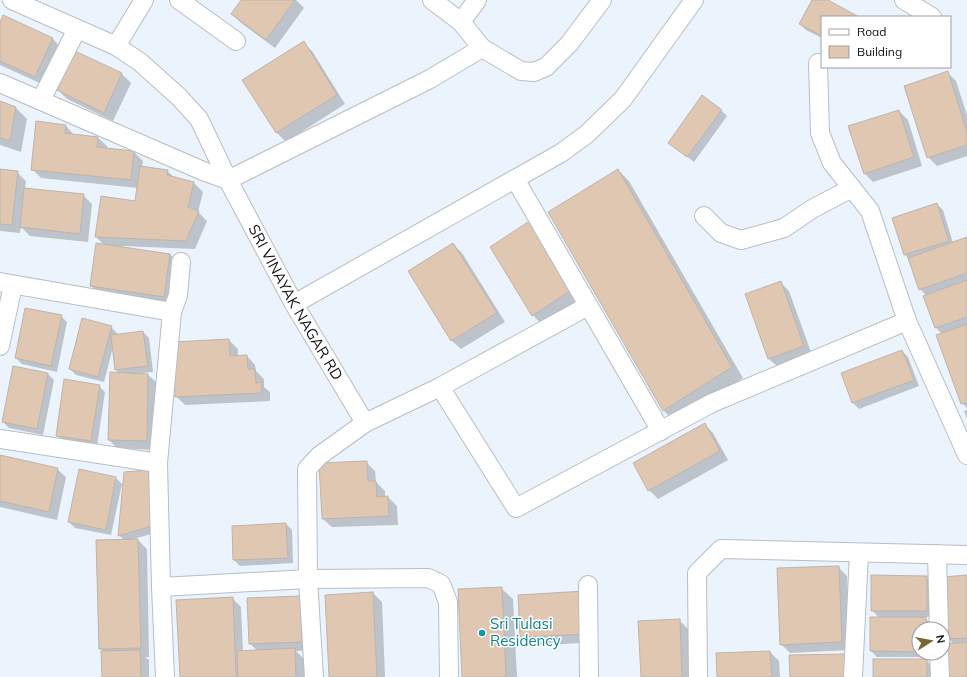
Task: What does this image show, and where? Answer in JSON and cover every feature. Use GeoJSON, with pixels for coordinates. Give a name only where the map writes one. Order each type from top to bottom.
{"type":"FeatureCollection","features":[{"type":"Feature","properties":{"kind":"street","name":"SRI VINAYAK NAGAR RD"},"geometry":{"type":"LineString","coordinates":[[12,0],[116,46],[140,62],[178,97],[198,119],[228,180],[294,304],[365,423]]}},
{"type":"Feature","properties":{"kind":"street"},"geometry":{"type":"LineString","coordinates":[[116,46],[144,0]]}},
{"type":"Feature","properties":{"kind":"street"},"geometry":{"type":"LineString","coordinates":[[179,0],[236,41]]}},
{"type":"Feature","properties":{"kind":"street"},"geometry":{"type":"LineString","coordinates":[[432,0],[461,22],[482,48],[522,71],[534,72],[546,67],[569,44],[602,0]]}},
{"type":"Feature","properties":{"kind":"street"},"geometry":{"type":"LineString","coordinates":[[461,22],[477,0]]}},
{"type":"Feature","properties":{"kind":"street"},"geometry":{"type":"LineString","coordinates":[[294,304],[561,153],[587,134],[624,99],[694,0]]}},
{"type":"Feature","properties":{"kind":"street"},"geometry":{"type":"LineString","coordinates":[[904,0],[930,16]]}},
{"type":"Feature","properties":{"kind":"street"},"geometry":{"type":"LineString","coordinates":[[40,100],[77,29]]}},
{"type":"Feature","properties":{"kind":"street"},"geometry":{"type":"LineString","coordinates":[[0,83],[203,171],[228,180],[430,79],[482,48]]}},
{"type":"Feature","properties":{"kind":"street"},"geometry":{"type":"LineString","coordinates":[[818,63],[820,133],[832,163],[870,211],[907,321],[967,455]]}},
{"type":"Feature","properties":{"kind":"street"},"geometry":{"type":"LineString","coordinates":[[515,179],[661,431]]}},
{"type":"Feature","properties":{"kind":"street"},"geometry":{"type":"LineString","coordinates":[[704,216],[721,233],[741,240],[784,228],[812,209],[852,188]]}},
{"type":"Feature","properties":{"kind":"street"},"geometry":{"type":"LineString","coordinates":[[165,677],[160,587],[158,463],[172,312],[178,295],[181,262]]}},
{"type":"Feature","properties":{"kind":"street"},"geometry":{"type":"LineString","coordinates":[[0,346],[7,284],[172,312]]}},
{"type":"Feature","properties":{"kind":"street"},"geometry":{"type":"LineString","coordinates":[[314,677],[308,579],[307,469],[319,456],[365,423],[440,387],[588,306]]}},
{"type":"Feature","properties":{"kind":"street"},"geometry":{"type":"LineString","coordinates":[[440,387],[516,508],[712,403],[907,321]]}},
{"type":"Feature","properties":{"kind":"street"},"geometry":{"type":"LineString","coordinates":[[0,439],[158,463]]}},
{"type":"Feature","properties":{"kind":"street"},"geometry":{"type":"LineString","coordinates":[[698,677],[697,573],[721,549],[967,555]]}},
{"type":"Feature","properties":{"kind":"street"},"geometry":{"type":"LineString","coordinates":[[853,677],[859,553]]}},
{"type":"Feature","properties":{"kind":"street"},"geometry":{"type":"LineString","coordinates":[[937,554],[939,621]]}},
{"type":"Feature","properties":{"kind":"street"},"geometry":{"type":"LineString","coordinates":[[160,587],[308,579],[428,578],[440,584],[448,602],[449,677]]}},
{"type":"Feature","properties":{"kind":"street"},"geometry":{"type":"LineString","coordinates":[[588,584],[589,677]]}},
{"type":"Feature","properties":{"kind":"street"},"geometry":{"type":"LineString","coordinates":[[939,661],[940,677]]}},
{"type":"Feature","properties":{"kind":"building"},"geometry":{"type":"Polygon","coordinates":[[[241,0],[295,0],[266,40],[231,14],[241,0]]]}},
{"type":"Feature","properties":{"kind":"building"},"geometry":{"type":"Polygon","coordinates":[[[812,0],[828,0],[857,16],[821,16],[821,35],[799,24],[812,0]]]}},
{"type":"Feature","properties":{"kind":"building"},"geometry":{"type":"Polygon","coordinates":[[[3,15],[53,38],[35,77],[0,61],[0,22],[3,15]]]}},
{"type":"Feature","properties":{"kind":"building"},"geometry":{"type":"Polygon","coordinates":[[[304,41],[337,95],[276,133],[242,80],[304,41]]]}},
{"type":"Feature","properties":{"kind":"building"},"geometry":{"type":"Polygon","coordinates":[[[75,51],[122,73],[104,113],[57,90],[75,51]]]}},
{"type":"Feature","properties":{"kind":"building"},"geometry":{"type":"Polygon","coordinates":[[[948,71],[967,132],[967,145],[927,158],[904,86],[948,71]]]}},
{"type":"Feature","properties":{"kind":"building"},"geometry":{"type":"Polygon","coordinates":[[[702,95],[722,110],[687,157],[668,143],[702,95]]]}},
{"type":"Feature","properties":{"kind":"building"},"geometry":{"type":"Polygon","coordinates":[[[0,101],[16,107],[10,141],[0,138],[0,101]]]}},
{"type":"Feature","properties":{"kind":"building"},"geometry":{"type":"Polygon","coordinates":[[[899,110],[914,157],[864,174],[848,126],[899,110]]]}},
{"type":"Feature","properties":{"kind":"building"},"geometry":{"type":"Polygon","coordinates":[[[36,121],[66,125],[65,133],[98,137],[97,147],[134,151],[131,180],[31,170],[36,121]]]}},
{"type":"Feature","properties":{"kind":"building"},"geometry":{"type":"Polygon","coordinates":[[[140,166],[168,170],[167,175],[194,182],[188,207],[199,211],[186,241],[95,237],[101,196],[135,201],[140,166]]]}},
{"type":"Feature","properties":{"kind":"building"},"geometry":{"type":"Polygon","coordinates":[[[0,169],[18,171],[12,225],[0,224],[0,169]]]}},
{"type":"Feature","properties":{"kind":"building"},"geometry":{"type":"Polygon","coordinates":[[[618,169],[732,367],[663,411],[548,212],[618,169]]]}},
{"type":"Feature","properties":{"kind":"building"},"geometry":{"type":"Polygon","coordinates":[[[24,188],[84,194],[80,234],[20,227],[24,188]]]}},
{"type":"Feature","properties":{"kind":"building"},"geometry":{"type":"Polygon","coordinates":[[[937,203],[949,241],[904,255],[892,218],[937,203]]]}},
{"type":"Feature","properties":{"kind":"building"},"geometry":{"type":"Polygon","coordinates":[[[534,218],[573,289],[532,316],[490,247],[534,218]]]}},
{"type":"Feature","properties":{"kind":"building"},"geometry":{"type":"Polygon","coordinates":[[[967,237],[967,273],[919,290],[908,258],[967,237]]]}},
{"type":"Feature","properties":{"kind":"building"},"geometry":{"type":"Polygon","coordinates":[[[96,243],[170,254],[164,297],[90,286],[96,243]]]}},
{"type":"Feature","properties":{"kind":"building"},"geometry":{"type":"Polygon","coordinates":[[[453,243],[497,313],[451,341],[408,271],[453,243]]]}},
{"type":"Feature","properties":{"kind":"building"},"geometry":{"type":"Polygon","coordinates":[[[967,280],[967,317],[935,328],[923,296],[967,280]]]}},
{"type":"Feature","properties":{"kind":"building"},"geometry":{"type":"Polygon","coordinates":[[[781,281],[804,346],[768,359],[745,294],[781,281]]]}},
{"type":"Feature","properties":{"kind":"building"},"geometry":{"type":"Polygon","coordinates":[[[25,308],[62,315],[51,366],[15,358],[25,308]]]}},
{"type":"Feature","properties":{"kind":"building"},"geometry":{"type":"Polygon","coordinates":[[[82,318],[112,326],[98,377],[69,369],[82,318]]]}},
{"type":"Feature","properties":{"kind":"building"},"geometry":{"type":"Polygon","coordinates":[[[967,324],[967,402],[961,404],[936,335],[967,324]]]}},
{"type":"Feature","properties":{"kind":"building"},"geometry":{"type":"Polygon","coordinates":[[[143,331],[148,366],[115,370],[111,335],[143,331]]]}},
{"type":"Feature","properties":{"kind":"building"},"geometry":{"type":"Polygon","coordinates":[[[229,339],[230,356],[247,355],[248,369],[255,369],[256,383],[261,382],[262,393],[175,397],[173,342],[229,339]]]}},
{"type":"Feature","properties":{"kind":"building"},"geometry":{"type":"Polygon","coordinates":[[[902,350],[914,380],[852,403],[841,373],[902,350]]]}},
{"type":"Feature","properties":{"kind":"building"},"geometry":{"type":"Polygon","coordinates":[[[13,366],[48,373],[37,429],[2,422],[13,366]]]}},
{"type":"Feature","properties":{"kind":"building"},"geometry":{"type":"Polygon","coordinates":[[[110,372],[148,374],[147,441],[108,440],[110,372]]]}},
{"type":"Feature","properties":{"kind":"building"},"geometry":{"type":"Polygon","coordinates":[[[64,379],[100,385],[91,441],[56,436],[64,379]]]}},
{"type":"Feature","properties":{"kind":"building"},"geometry":{"type":"Polygon","coordinates":[[[705,423],[720,451],[648,491],[633,463],[705,423]]]}},
{"type":"Feature","properties":{"kind":"building"},"geometry":{"type":"Polygon","coordinates":[[[0,455],[58,468],[49,512],[0,501],[0,455]]]}},
{"type":"Feature","properties":{"kind":"building"},"geometry":{"type":"Polygon","coordinates":[[[367,461],[368,481],[376,481],[377,497],[388,496],[389,516],[322,519],[319,463],[367,461]]]}},
{"type":"Feature","properties":{"kind":"building"},"geometry":{"type":"Polygon","coordinates":[[[79,469],[116,477],[106,530],[68,522],[79,469]]]}},
{"type":"Feature","properties":{"kind":"building"},"geometry":{"type":"Polygon","coordinates":[[[149,470],[152,526],[118,536],[124,472],[149,470]]]}},
{"type":"Feature","properties":{"kind":"building"},"geometry":{"type":"Polygon","coordinates":[[[286,523],[288,558],[233,560],[232,526],[286,523]]]}},
{"type":"Feature","properties":{"kind":"building"},"geometry":{"type":"Polygon","coordinates":[[[138,539],[141,648],[99,649],[96,540],[138,539]]]}},
{"type":"Feature","properties":{"kind":"building"},"geometry":{"type":"Polygon","coordinates":[[[839,566],[842,642],[780,645],[777,568],[839,566]]]}},
{"type":"Feature","properties":{"kind":"building"},"geometry":{"type":"Polygon","coordinates":[[[871,575],[927,576],[927,611],[871,611],[871,575]]]}},
{"type":"Feature","properties":{"kind":"building"},"geometry":{"type":"Polygon","coordinates":[[[967,575],[967,638],[951,639],[951,621],[947,621],[943,577],[967,575]]]}},
{"type":"Feature","properties":{"kind":"building","name":"Sri Tulasi Residency"},"geometry":{"type":"Polygon","coordinates":[[[502,587],[506,677],[462,677],[458,589],[502,587]]]}},
{"type":"Feature","properties":{"kind":"building"},"geometry":{"type":"Polygon","coordinates":[[[585,591],[588,634],[520,637],[518,595],[585,591]]]}},
{"type":"Feature","properties":{"kind":"building"},"geometry":{"type":"Polygon","coordinates":[[[373,592],[377,677],[329,677],[325,595],[373,592]]]}},
{"type":"Feature","properties":{"kind":"building"},"geometry":{"type":"Polygon","coordinates":[[[300,596],[302,642],[249,644],[247,598],[300,596]]]}},
{"type":"Feature","properties":{"kind":"building"},"geometry":{"type":"Polygon","coordinates":[[[233,597],[236,677],[180,677],[176,600],[233,597]]]}},
{"type":"Feature","properties":{"kind":"building"},"geometry":{"type":"Polygon","coordinates":[[[870,617],[926,617],[926,621],[911,621],[911,652],[870,651],[870,617]]]}},
{"type":"Feature","properties":{"kind":"building"},"geometry":{"type":"Polygon","coordinates":[[[680,619],[682,677],[641,677],[638,621],[680,619]]]}},
{"type":"Feature","properties":{"kind":"building"},"geometry":{"type":"Polygon","coordinates":[[[967,642],[967,677],[946,677],[945,661],[951,661],[951,643],[967,642]]]}},
{"type":"Feature","properties":{"kind":"building"},"geometry":{"type":"Polygon","coordinates":[[[295,648],[296,677],[238,677],[237,651],[295,648]]]}},
{"type":"Feature","properties":{"kind":"building"},"geometry":{"type":"Polygon","coordinates":[[[140,650],[141,677],[102,677],[101,651],[140,650]]]}},
{"type":"Feature","properties":{"kind":"building"},"geometry":{"type":"Polygon","coordinates":[[[770,651],[772,677],[717,677],[716,653],[770,651]]]}},
{"type":"Feature","properties":{"kind":"building"},"geometry":{"type":"Polygon","coordinates":[[[845,654],[846,677],[790,677],[789,655],[845,654]]]}},
{"type":"Feature","properties":{"kind":"building"},"geometry":{"type":"Polygon","coordinates":[[[873,659],[911,659],[911,661],[927,661],[927,677],[873,677],[873,659]]]}},
{"type":"Feature","properties":{"kind":"place","name":"Sri Tulasi Residency"},"geometry":{"type":"Point","coordinates":[482,633]}}]}
